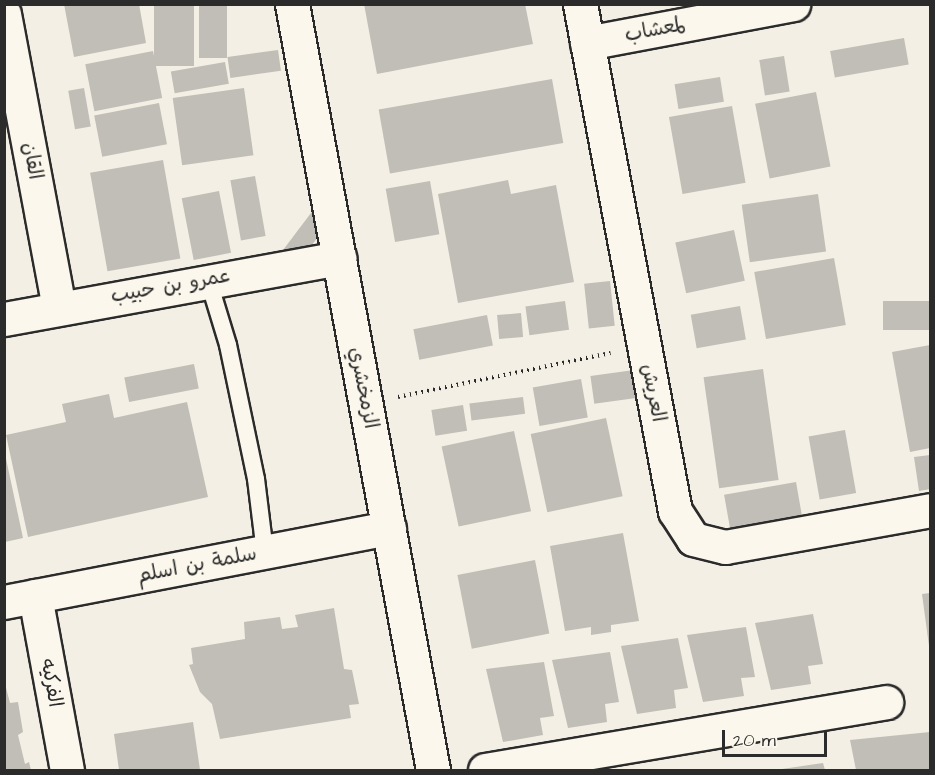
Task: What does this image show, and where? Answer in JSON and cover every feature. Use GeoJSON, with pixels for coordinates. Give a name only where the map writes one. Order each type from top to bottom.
{"type":"FeatureCollection","features":[{"type":"Feature","properties":{"kind":"street","name":"الزمخشري"},"geometry":{"type":"LineString","coordinates":[[292,4],[434,771]]}},
{"type":"Feature","properties":{"kind":"street","name":"العريش"},"geometry":{"type":"LineString","coordinates":[[580,4],[675,511],[693,539],[725,547],[930,510]]}},
{"type":"Feature","properties":{"kind":"street","name":"لمعشاب"},"geometry":{"type":"LineString","coordinates":[[587,43],[793,4]]}},
{"type":"Feature","properties":{"kind":"street","name":"القان"},"geometry":{"type":"LineString","coordinates":[[4,14],[59,308]]}},
{"type":"Feature","properties":{"kind":"street","name":"عمرو بن حبيب"},"geometry":{"type":"LineString","coordinates":[[4,319],[208,279],[339,258]]}},
{"type":"Feature","properties":{"kind":"street","name":"سلمة بن اسلم"},"geometry":{"type":"LineString","coordinates":[[20,599],[389,528]]}},
{"type":"Feature","properties":{"kind":"street","name":"الفركيه"},"geometry":{"type":"LineString","coordinates":[[20,599],[67,771]]}},
{"type":"Feature","properties":{"kind":"street"},"geometry":{"type":"LineString","coordinates":[[485,771],[886,702]]}},
{"type":"Feature","properties":{"kind":"lane"},"geometry":{"type":"LineString","coordinates":[[208,279],[228,345],[253,468],[265,552]]}},
{"type":"Feature","properties":{"kind":"path"},"geometry":{"type":"LineString","coordinates":[[366,404],[644,347]]}},
{"type":"Feature","properties":{"kind":"building"},"geometry":{"type":"Polygon","coordinates":[[[64,4],[139,4],[146,43],[74,57],[64,4]]]}},
{"type":"Feature","properties":{"kind":"building"},"geometry":{"type":"Polygon","coordinates":[[[154,4],[194,4],[194,66],[154,66],[154,4]]]}},
{"type":"Feature","properties":{"kind":"building"},"geometry":{"type":"Polygon","coordinates":[[[199,4],[227,4],[227,58],[199,58],[199,4]]]}},
{"type":"Feature","properties":{"kind":"building"},"geometry":{"type":"Polygon","coordinates":[[[364,4],[525,4],[533,44],[377,74],[364,4]]]}},
{"type":"Feature","properties":{"kind":"building"},"geometry":{"type":"Polygon","coordinates":[[[904,38],[909,65],[835,78],[830,51],[904,38]]]}},
{"type":"Feature","properties":{"kind":"building"},"geometry":{"type":"Polygon","coordinates":[[[278,50],[281,71],[230,78],[227,57],[278,50]]]}},
{"type":"Feature","properties":{"kind":"building"},"geometry":{"type":"Polygon","coordinates":[[[153,51],[162,98],[94,111],[85,64],[153,51]]]}},
{"type":"Feature","properties":{"kind":"building"},"geometry":{"type":"Polygon","coordinates":[[[784,56],[790,92],[765,95],[759,60],[784,56]]]}},
{"type":"Feature","properties":{"kind":"building"},"geometry":{"type":"Polygon","coordinates":[[[225,62],[229,84],[175,93],[171,72],[225,62]]]}},
{"type":"Feature","properties":{"kind":"building"},"geometry":{"type":"Polygon","coordinates":[[[720,77],[724,102],[678,109],[675,84],[720,77]]]}},
{"type":"Feature","properties":{"kind":"building"},"geometry":{"type":"Polygon","coordinates":[[[552,79],[563,143],[390,174],[379,110],[552,79]]]}},
{"type":"Feature","properties":{"kind":"building"},"geometry":{"type":"Polygon","coordinates":[[[84,88],[91,126],[75,129],[68,91],[84,88]]]}},
{"type":"Feature","properties":{"kind":"building"},"geometry":{"type":"Polygon","coordinates":[[[244,88],[253,155],[182,165],[173,98],[244,88]]]}},
{"type":"Feature","properties":{"kind":"building"},"geometry":{"type":"Polygon","coordinates":[[[816,92],[831,167],[770,178],[755,104],[816,92]]]}},
{"type":"Feature","properties":{"kind":"building"},"geometry":{"type":"Polygon","coordinates":[[[159,103],[167,144],[102,157],[94,116],[159,103]]]}},
{"type":"Feature","properties":{"kind":"building"},"geometry":{"type":"Polygon","coordinates":[[[732,106],[746,183],[683,194],[669,117],[732,106]]]}},
{"type":"Feature","properties":{"kind":"building"},"geometry":{"type":"Polygon","coordinates":[[[163,160],[180,258],[107,271],[90,173],[163,160]]]}},
{"type":"Feature","properties":{"kind":"building"},"geometry":{"type":"Polygon","coordinates":[[[255,176],[266,236],[241,240],[230,180],[255,176]]]}},
{"type":"Feature","properties":{"kind":"building"},"geometry":{"type":"Polygon","coordinates":[[[508,180],[511,194],[556,185],[574,282],[458,303],[438,194],[508,180]]]}},
{"type":"Feature","properties":{"kind":"building"},"geometry":{"type":"Polygon","coordinates":[[[430,181],[439,234],[395,242],[386,189],[430,181]]]}},
{"type":"Feature","properties":{"kind":"building"},"geometry":{"type":"Polygon","coordinates":[[[219,191],[231,253],[194,260],[182,198],[219,191]]]}},
{"type":"Feature","properties":{"kind":"building"},"geometry":{"type":"Polygon","coordinates":[[[818,194],[826,251],[750,262],[742,205],[818,194]]]}},
{"type":"Feature","properties":{"kind":"building"},"geometry":{"type":"Polygon","coordinates":[[[314,209],[330,221],[298,263],[282,251],[314,209]]]}},
{"type":"Feature","properties":{"kind":"building"},"geometry":{"type":"Polygon","coordinates":[[[734,230],[745,281],[686,293],[675,242],[734,230]]]}},
{"type":"Feature","properties":{"kind":"building"},"geometry":{"type":"Polygon","coordinates":[[[834,258],[846,325],[766,339],[754,272],[834,258]]]}},
{"type":"Feature","properties":{"kind":"building"},"geometry":{"type":"Polygon","coordinates":[[[610,281],[615,326],[589,328],[584,284],[610,281]]]}},
{"type":"Feature","properties":{"kind":"building"},"geometry":{"type":"Polygon","coordinates":[[[565,301],[569,330],[529,335],[525,307],[565,301]]]}},
{"type":"Feature","properties":{"kind":"building"},"geometry":{"type":"Polygon","coordinates":[[[883,301],[930,301],[930,330],[883,330],[883,301]]]}},
{"type":"Feature","properties":{"kind":"building"},"geometry":{"type":"Polygon","coordinates":[[[740,306],[746,339],[697,348],[691,315],[740,306]]]}},
{"type":"Feature","properties":{"kind":"building"},"geometry":{"type":"Polygon","coordinates":[[[521,313],[523,337],[499,339],[497,315],[521,313]]]}},
{"type":"Feature","properties":{"kind":"building"},"geometry":{"type":"Polygon","coordinates":[[[487,315],[493,345],[419,360],[413,329],[487,315]]]}},
{"type":"Feature","properties":{"kind":"building"},"geometry":{"type":"Polygon","coordinates":[[[930,345],[930,448],[910,452],[892,352],[930,345]]]}},
{"type":"Feature","properties":{"kind":"building"},"geometry":{"type":"Polygon","coordinates":[[[194,364],[199,389],[129,402],[124,378],[194,364]]]}},
{"type":"Feature","properties":{"kind":"building"},"geometry":{"type":"Polygon","coordinates":[[[763,369],[779,480],[719,488],[704,377],[763,369]]]}},
{"type":"Feature","properties":{"kind":"building"},"geometry":{"type":"Polygon","coordinates":[[[634,370],[638,398],[594,404],[590,376],[634,370]]]}},
{"type":"Feature","properties":{"kind":"building"},"geometry":{"type":"Polygon","coordinates":[[[581,379],[588,417],[540,426],[533,388],[581,379]]]}},
{"type":"Feature","properties":{"kind":"building"},"geometry":{"type":"Polygon","coordinates":[[[109,394],[114,418],[187,402],[208,497],[28,537],[6,435],[66,422],[62,404],[109,394]]]}},
{"type":"Feature","properties":{"kind":"building"},"geometry":{"type":"Polygon","coordinates":[[[523,397],[525,414],[471,420],[469,404],[523,397]]]}},
{"type":"Feature","properties":{"kind":"building"},"geometry":{"type":"Polygon","coordinates":[[[463,405],[467,431],[435,436],[431,410],[463,405]]]}},
{"type":"Feature","properties":{"kind":"building"},"geometry":{"type":"Polygon","coordinates":[[[606,418],[623,496],[547,512],[531,434],[606,418]]]}},
{"type":"Feature","properties":{"kind":"building"},"geometry":{"type":"Polygon","coordinates":[[[845,430],[856,493],[820,499],[809,436],[845,430]]]}},
{"type":"Feature","properties":{"kind":"building"},"geometry":{"type":"Polygon","coordinates":[[[514,431],[531,511],[459,527],[442,446],[514,431]]]}},
{"type":"Feature","properties":{"kind":"building"},"geometry":{"type":"Polygon","coordinates":[[[5,454],[23,538],[5,542],[5,454]]]}},
{"type":"Feature","properties":{"kind":"building"},"geometry":{"type":"Polygon","coordinates":[[[930,455],[930,489],[919,491],[914,457],[930,455]]]}},
{"type":"Feature","properties":{"kind":"building"},"geometry":{"type":"Polygon","coordinates":[[[796,482],[802,515],[730,528],[724,495],[796,482]]]}},
{"type":"Feature","properties":{"kind":"building"},"geometry":{"type":"Polygon","coordinates":[[[623,533],[639,621],[611,625],[611,632],[591,635],[591,627],[565,631],[550,546],[623,533]]]}},
{"type":"Feature","properties":{"kind":"building"},"geometry":{"type":"Polygon","coordinates":[[[535,560],[549,634],[472,649],[457,575],[535,560]]]}},
{"type":"Feature","properties":{"kind":"building"},"geometry":{"type":"Polygon","coordinates":[[[930,593],[930,645],[929,646],[922,594],[930,593]]]}},
{"type":"Feature","properties":{"kind":"building"},"geometry":{"type":"Polygon","coordinates":[[[334,608],[344,669],[352,670],[359,704],[349,705],[351,718],[220,739],[212,704],[200,692],[189,665],[193,664],[191,648],[245,639],[244,622],[280,617],[282,629],[298,627],[295,615],[334,608]]]}},
{"type":"Feature","properties":{"kind":"building"},"geometry":{"type":"Polygon","coordinates":[[[813,614],[823,664],[808,666],[811,684],[771,690],[755,623],[813,614]]]}},
{"type":"Feature","properties":{"kind":"building"},"geometry":{"type":"Polygon","coordinates":[[[746,627],[755,677],[741,678],[744,696],[703,702],[687,635],[746,627]]]}},
{"type":"Feature","properties":{"kind":"building"},"geometry":{"type":"Polygon","coordinates":[[[678,638],[688,688],[674,690],[676,708],[637,714],[621,646],[678,638]]]}},
{"type":"Feature","properties":{"kind":"building"},"geometry":{"type":"Polygon","coordinates":[[[610,652],[619,702],[605,704],[607,722],[568,728],[552,660],[610,652]]]}},
{"type":"Feature","properties":{"kind":"building"},"geometry":{"type":"Polygon","coordinates":[[[544,662],[554,716],[540,718],[543,735],[503,742],[486,669],[544,662]]]}},
{"type":"Feature","properties":{"kind":"building"},"geometry":{"type":"Polygon","coordinates":[[[4,680],[10,703],[18,702],[23,732],[18,735],[25,764],[29,762],[31,770],[4,770],[4,680]]]}},
{"type":"Feature","properties":{"kind":"building"},"geometry":{"type":"Polygon","coordinates":[[[193,722],[200,770],[119,770],[114,734],[193,722]]]}},
{"type":"Feature","properties":{"kind":"building"},"geometry":{"type":"Polygon","coordinates":[[[930,732],[930,770],[856,770],[850,740],[930,732]]]}},
{"type":"Feature","properties":{"kind":"building"},"geometry":{"type":"Polygon","coordinates":[[[823,763],[825,770],[782,769],[823,763]]]}}]}
